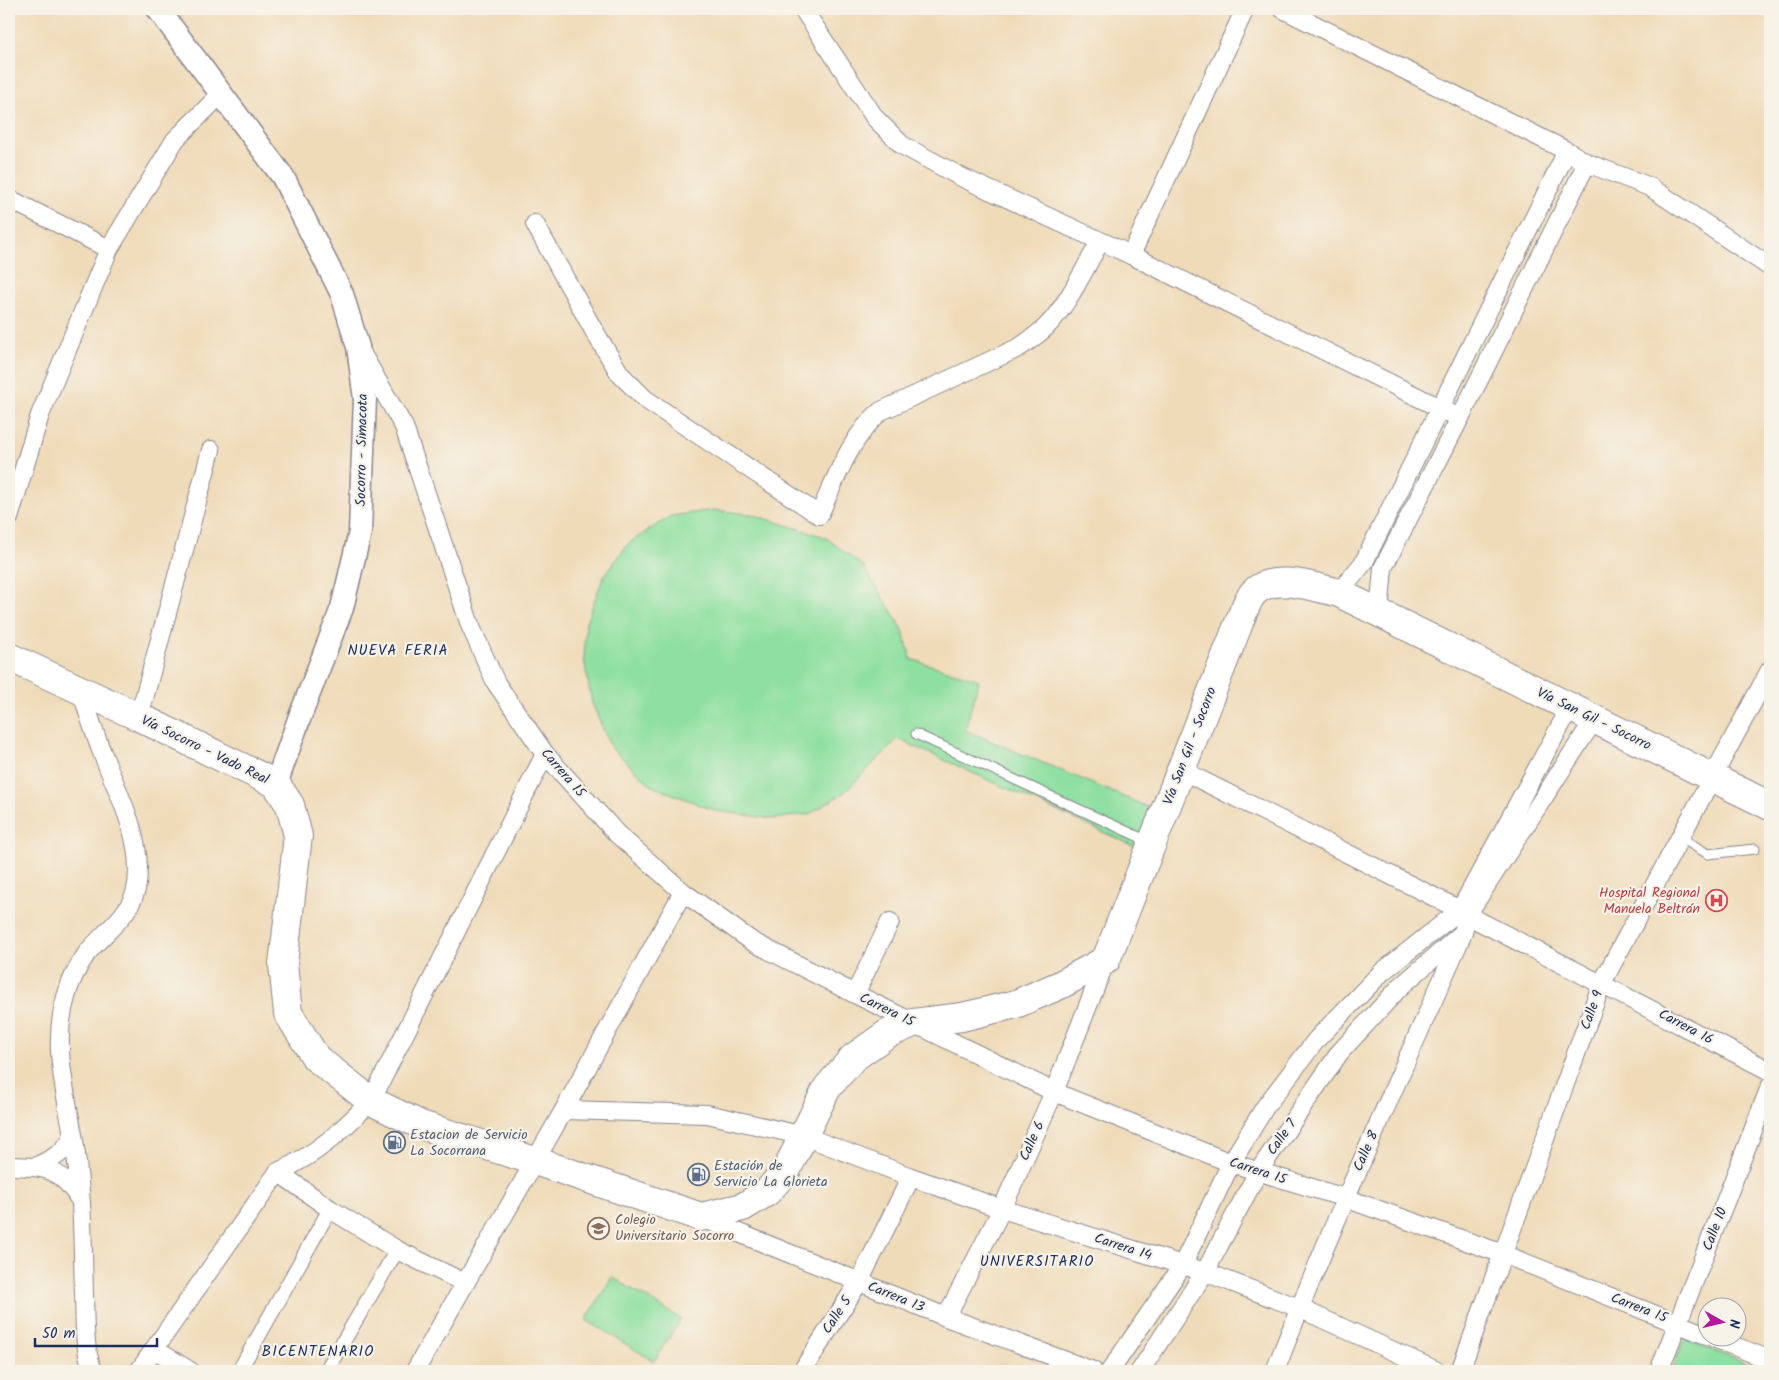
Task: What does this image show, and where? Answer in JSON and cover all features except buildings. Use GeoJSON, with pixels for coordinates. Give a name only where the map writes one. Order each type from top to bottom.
{"type":"FeatureCollection","features":[{"type":"Feature","properties":{"kind":"highway","name":"Vía San Gil - Socorro"},"geometry":{"type":"LineString","coordinates":[[1106,960],[1244,610],[1251,595],[1264,585],[1292,582],[1339,593],[1770,806]]}},
{"type":"Feature","properties":{"kind":"highway","name":"Vía Socorro - Vado Real"},"geometry":{"type":"LineString","coordinates":[[9,657],[276,784],[290,805],[298,836],[283,964],[288,1013],[316,1058],[371,1101],[421,1125],[701,1217]]}},
{"type":"Feature","properties":{"kind":"highway"},"geometry":{"type":"LineString","coordinates":[[701,1217],[743,1207],[767,1192],[786,1171],[827,1088],[853,1058],[887,1034],[913,1023],[962,1017],[1016,1004],[1060,985],[1106,960]]}},
{"type":"Feature","properties":{"kind":"street","name":"Socorro - Simacota"},"geometry":{"type":"LineString","coordinates":[[158,9],[283,177],[342,294],[358,347],[365,399],[360,532],[342,608],[276,784]]}},
{"type":"Feature","properties":{"kind":"street"},"geometry":{"type":"LineString","coordinates":[[803,9],[875,118],[902,145],[961,177],[1131,255],[1460,418]]}},
{"type":"Feature","properties":{"kind":"street"},"geometry":{"type":"LineString","coordinates":[[1131,255],[1245,9]]}},
{"type":"Feature","properties":{"kind":"street"},"geometry":{"type":"LineString","coordinates":[[1283,9],[1567,151],[1587,163],[1650,187],[1770,267]]}},
{"type":"Feature","properties":{"kind":"street"},"geometry":{"type":"LineString","coordinates":[[9,518],[40,415],[109,248],[175,140],[222,94]]}},
{"type":"Feature","properties":{"kind":"street"},"geometry":{"type":"LineString","coordinates":[[1339,593],[1364,562],[1567,151]]}},
{"type":"Feature","properties":{"kind":"street"},"geometry":{"type":"LineString","coordinates":[[1380,614],[1383,568],[1587,163]]}},
{"type":"Feature","properties":{"kind":"street"},"geometry":{"type":"LineString","coordinates":[[9,199],[109,248]]}},
{"type":"Feature","properties":{"kind":"street"},"geometry":{"type":"LineString","coordinates":[[535,224],[593,330],[620,374],[631,386],[645,399],[819,515],[851,447],[872,418],[881,411],[1018,348],[1035,337],[1047,326],[1063,305],[1100,242]]}},
{"type":"Feature","properties":{"kind":"street","name":"Carrera 15"},"geometry":{"type":"LineString","coordinates":[[358,347],[404,427],[470,625],[496,683],[546,754],[617,834],[683,892],[753,942],[1054,1092],[1231,1163],[1345,1198],[1503,1254],[1696,1331]]}},
{"type":"Feature","properties":{"kind":"street"},"geometry":{"type":"LineString","coordinates":[[138,717],[211,450]]}},
{"type":"Feature","properties":{"kind":"street","name":"Calle 9"},"geometry":{"type":"LineString","coordinates":[[1460,1371],[1602,983],[1770,670]]}},
{"type":"Feature","properties":{"kind":"street"},"geometry":{"type":"LineString","coordinates":[[81,690],[102,752],[129,820],[138,853],[137,885],[133,900],[126,913],[87,953],[78,967],[66,996],[62,1018],[60,1044],[62,1079],[73,1136],[81,1202],[84,1340],[93,1371]]}},
{"type":"Feature","properties":{"kind":"street"},"geometry":{"type":"LineString","coordinates":[[1463,912],[1570,708]]}},
{"type":"Feature","properties":{"kind":"street"},"geometry":{"type":"LineString","coordinates":[[1110,1371],[1182,1266],[1231,1163],[1265,1107],[1317,1039],[1382,972],[1463,912],[1594,720]]}},
{"type":"Feature","properties":{"kind":"street"},"geometry":{"type":"LineString","coordinates":[[139,1371],[156,1350],[278,1172],[300,1162],[321,1148],[338,1135],[371,1101],[546,754]]}},
{"type":"Feature","properties":{"kind":"street","name":"Carrera 16"},"geometry":{"type":"LineString","coordinates":[[1181,770],[1602,983],[1770,1071]]}},
{"type":"Feature","properties":{"kind":"street"},"geometry":{"type":"LineString","coordinates":[[415,1371],[564,1110],[683,892]]}},
{"type":"Feature","properties":{"kind":"street","name":"Calle 8"},"geometry":{"type":"LineString","coordinates":[[1275,1371],[1345,1198],[1463,933],[1463,912]]}},
{"type":"Feature","properties":{"kind":"street"},"geometry":{"type":"LineString","coordinates":[[855,994],[890,922]]}},
{"type":"Feature","properties":{"kind":"street","name":"Calle 7"},"geometry":{"type":"LineString","coordinates":[[1140,1371],[1205,1272],[1258,1172],[1340,1052],[1400,986],[1463,933]]}},
{"type":"Feature","properties":{"kind":"street","name":"Calle 6"},"geometry":{"type":"LineString","coordinates":[[946,1317],[1002,1209],[1054,1092],[1106,960]]}},
{"type":"Feature","properties":{"kind":"street"},"geometry":{"type":"LineString","coordinates":[[1317,1039],[1340,1052]]}},
{"type":"Feature","properties":{"kind":"street","name":"Calle 10"},"geometry":{"type":"LineString","coordinates":[[1659,1371],[1770,1087]]}},
{"type":"Feature","properties":{"kind":"street","name":"Carrera 14"},"geometry":{"type":"LineString","coordinates":[[564,1110],[707,1114],[804,1136],[1002,1209],[1205,1272],[1300,1308],[1437,1371]]}},
{"type":"Feature","properties":{"kind":"street"},"geometry":{"type":"LineString","coordinates":[[35,1167],[57,1156],[67,1147],[73,1136]]}},
{"type":"Feature","properties":{"kind":"street"},"geometry":{"type":"LineString","coordinates":[[9,1166],[35,1167],[63,1177],[81,1202]]}},
{"type":"Feature","properties":{"kind":"street"},"geometry":{"type":"LineString","coordinates":[[278,1172],[330,1209],[397,1250],[465,1283]]}},
{"type":"Feature","properties":{"kind":"street","name":"Calle 5"},"geometry":{"type":"LineString","coordinates":[[802,1371],[859,1282],[911,1177]]}},
{"type":"Feature","properties":{"kind":"street"},"geometry":{"type":"LineString","coordinates":[[239,1371],[330,1209]]}},
{"type":"Feature","properties":{"kind":"street","name":"Carrera 13"},"geometry":{"type":"LineString","coordinates":[[701,1217],[946,1317],[1092,1371]]}},
{"type":"Feature","properties":{"kind":"street"},"geometry":{"type":"LineString","coordinates":[[326,1371],[397,1250]]}},
{"type":"Feature","properties":{"kind":"street"},"geometry":{"type":"LineString","coordinates":[[1734,1348],[1767,1364]]}},
{"type":"Feature","properties":{"kind":"street"},"geometry":{"type":"LineString","coordinates":[[156,1350],[190,1371]]}},
{"type":"Feature","properties":{"kind":"lane"},"geometry":{"type":"LineString","coordinates":[[916,734],[1152,843]]}},
{"type":"Feature","properties":{"kind":"lane"},"geometry":{"type":"LineString","coordinates":[[1681,838],[1708,854],[1755,849]]}},
{"type":"Feature","properties":{"kind":"green space"},"geometry":{"type":"Polygon","coordinates":[[[713,510],[751,514],[825,537],[864,567],[902,628],[911,659],[979,680],[965,730],[1150,808],[1138,848],[898,739],[845,792],[810,814],[773,819],[716,811],[652,786],[611,748],[592,703],[584,659],[586,622],[604,576],[629,543],[671,516],[713,510]]]}},
{"type":"Feature","properties":{"kind":"green space"},"geometry":{"type":"Polygon","coordinates":[[[612,1277],[681,1319],[654,1361],[586,1320],[612,1277]]]}},
{"type":"Feature","properties":{"kind":"green space"},"geometry":{"type":"Polygon","coordinates":[[[1684,1339],[1696,1344],[1696,1348],[1707,1348],[1756,1367],[1754,1371],[1672,1371],[1684,1339]]]}},
{"type":"Feature","properties":{"kind":"place","name":"Hospital Regional Manuela Beltrán"},"geometry":{"type":"Point","coordinates":[1716,901]}},
{"type":"Feature","properties":{"kind":"place","name":"Estacion de Servicio La Socorrana"},"geometry":{"type":"Point","coordinates":[394,1143]}},
{"type":"Feature","properties":{"kind":"place","name":"Estación de Servicio La Glorieta"},"geometry":{"type":"Point","coordinates":[698,1174]}},
{"type":"Feature","properties":{"kind":"place","name":"Colegio Universitario Socorro"},"geometry":{"type":"Point","coordinates":[599,1228]}},
{"type":"Feature","properties":{"kind":"district","name":"NUEVA FERIA"},"geometry":{"type":"Point","coordinates":[398,651]}},
{"type":"Feature","properties":{"kind":"district","name":"UNIVERSITARIO"},"geometry":{"type":"Point","coordinates":[1037,1262]}},
{"type":"Feature","properties":{"kind":"district","name":"BICENTENARIO"},"geometry":{"type":"Point","coordinates":[318,1352]}}]}
